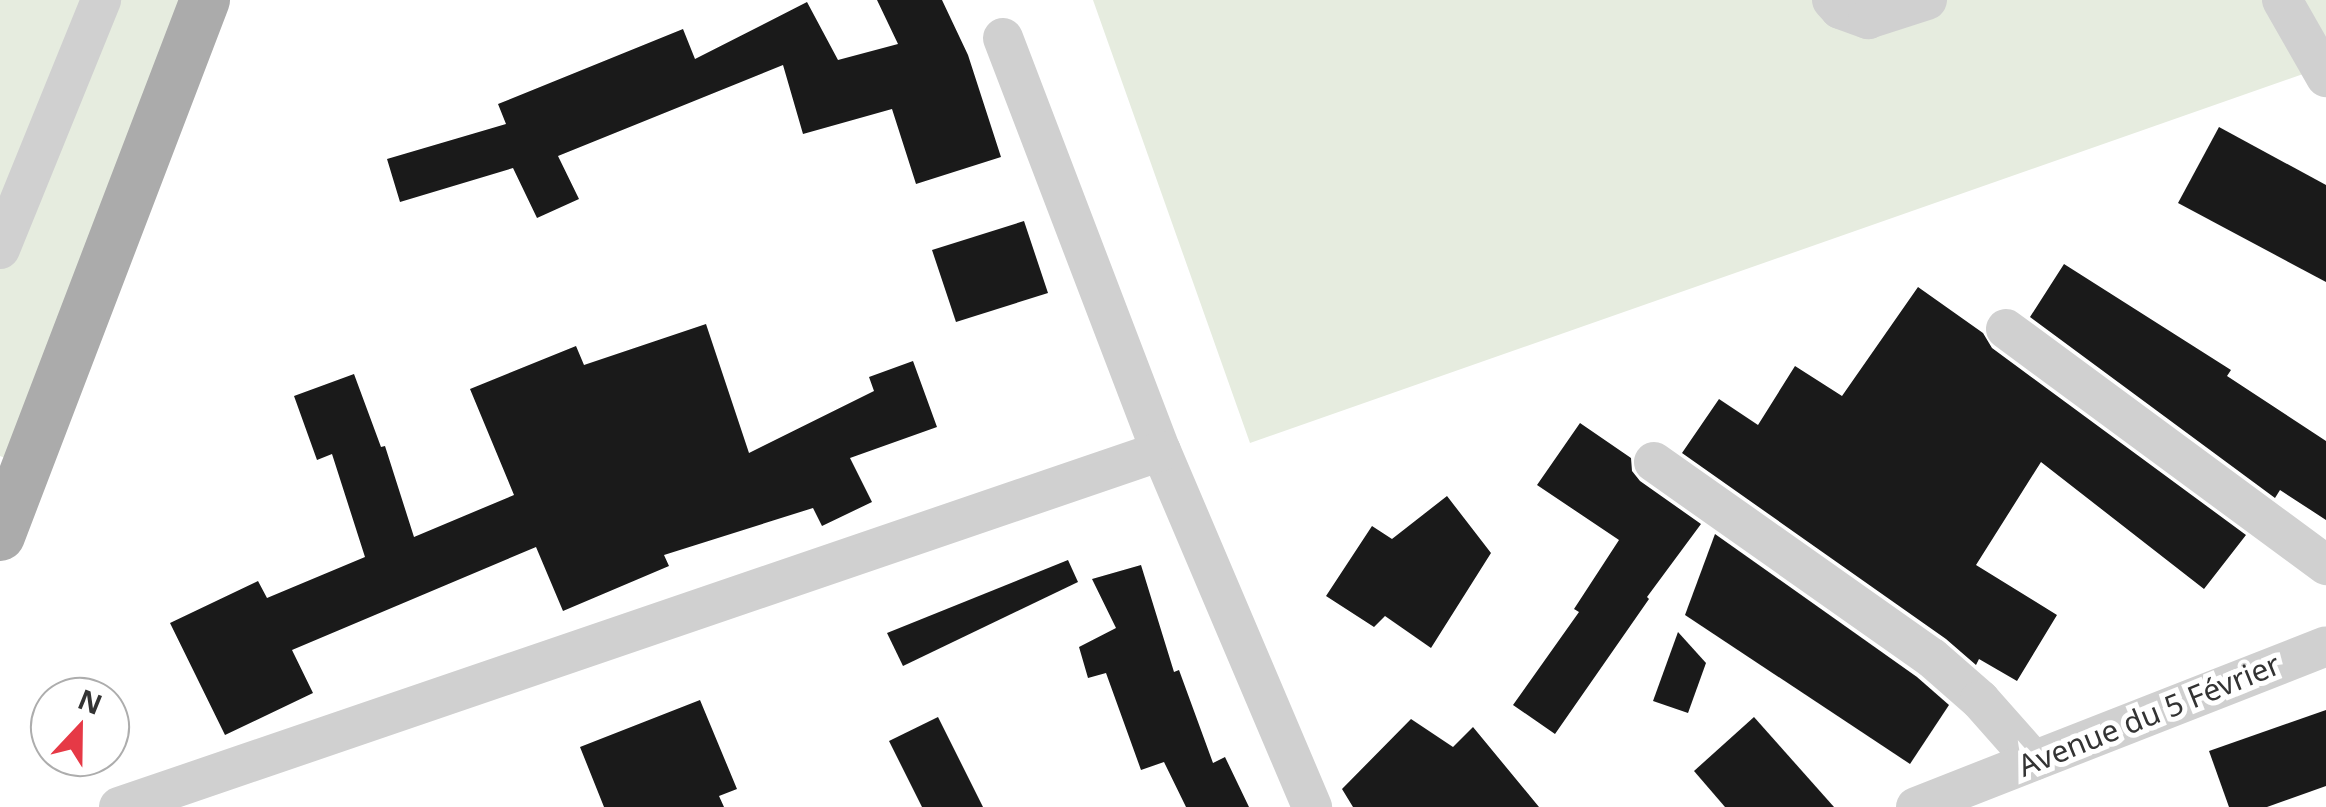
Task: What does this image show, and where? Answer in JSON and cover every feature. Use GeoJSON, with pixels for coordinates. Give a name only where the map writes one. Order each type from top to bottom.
{"type":"FeatureCollection","features":[{"type":"Feature","properties":{"kind":"main road"},"geometry":{"type":"LineString","coordinates":[[0,536],[206,0]]}},
{"type":"Feature","properties":{"kind":"street"},"geometry":{"type":"LineString","coordinates":[[0,249],[101,0]]}},
{"type":"Feature","properties":{"kind":"street"},"geometry":{"type":"LineString","coordinates":[[1832,0],[1840,10],[1868,19],[1927,0]]}},
{"type":"Feature","properties":{"kind":"street"},"geometry":{"type":"LineString","coordinates":[[2282,0],[2326,77]]}},
{"type":"Feature","properties":{"kind":"street"},"geometry":{"type":"LineString","coordinates":[[1003,38],[1161,450],[1312,807]]}},
{"type":"Feature","properties":{"kind":"street"},"geometry":{"type":"LineString","coordinates":[[2006,328],[2326,565]]}},
{"type":"Feature","properties":{"kind":"street"},"geometry":{"type":"LineString","coordinates":[[119,807],[1161,450]]}},
{"type":"Feature","properties":{"kind":"street"},"geometry":{"type":"LineString","coordinates":[[1654,462],[1932,658],[1980,700],[2034,761]]}},
{"type":"Feature","properties":{"kind":"street","name":"Avenue du 5 Février"},"geometry":{"type":"LineString","coordinates":[[1916,807],[2326,646]]}},
{"type":"Feature","properties":{"kind":"shaded area"},"geometry":{"type":"Polygon","coordinates":[[[0,0],[199,0],[28,467],[0,456],[0,0]]]}},
{"type":"Feature","properties":{"kind":"shaded area"},"geometry":{"type":"Polygon","coordinates":[[[1093,0],[2326,0],[2326,66],[1250,443],[1093,0]]]}},
{"type":"Feature","properties":{"kind":"building"},"geometry":{"type":"Polygon","coordinates":[[[877,0],[942,0],[968,55],[1001,157],[916,184],[892,109],[803,134],[783,65],[558,156],[579,199],[537,218],[513,168],[400,202],[387,159],[506,124],[498,104],[683,29],[695,59],[807,2],[838,60],[898,44],[877,0]]]}},
{"type":"Feature","properties":{"kind":"building"},"geometry":{"type":"Polygon","coordinates":[[[2219,127],[2326,185],[2326,282],[2178,203],[2219,127]]]}},
{"type":"Feature","properties":{"kind":"building"},"geometry":{"type":"Polygon","coordinates":[[[1024,221],[1048,293],[956,322],[932,250],[1024,221]]]}},
{"type":"Feature","properties":{"kind":"building"},"geometry":{"type":"Polygon","coordinates":[[[2064,264],[2231,370],[2227,376],[2326,441],[2326,520],[2280,490],[2275,498],[2030,317],[2064,264]]]}},
{"type":"Feature","properties":{"kind":"building"},"geometry":{"type":"Polygon","coordinates":[[[1918,287],[1983,333],[1992,348],[2246,535],[2204,589],[2041,462],[1976,565],[2057,615],[2017,681],[1979,659],[1976,665],[1946,639],[1682,453],[1719,399],[1758,425],[1795,366],[1842,396],[1918,287]]]}},
{"type":"Feature","properties":{"kind":"building"},"geometry":{"type":"Polygon","coordinates":[[[706,324],[749,453],[874,391],[869,377],[913,361],[937,427],[850,458],[872,502],[822,526],[813,508],[664,555],[669,566],[563,611],[536,547],[292,650],[313,693],[225,735],[170,623],[258,581],[267,598],[365,557],[332,454],[317,460],[294,396],[354,374],[381,447],[385,446],[414,537],[514,495],[470,389],[576,346],[584,365],[706,324]]]}},
{"type":"Feature","properties":{"kind":"building"},"geometry":{"type":"Polygon","coordinates":[[[1580,423],[1631,458],[1632,471],[1640,481],[1701,524],[1555,734],[1513,705],[1579,612],[1574,609],[1619,540],[1537,485],[1580,423]]]}},
{"type":"Feature","properties":{"kind":"building"},"geometry":{"type":"Polygon","coordinates":[[[1447,496],[1491,553],[1431,648],[1385,616],[1374,627],[1326,596],[1372,526],[1392,539],[1447,496]]]}},
{"type":"Feature","properties":{"kind":"building"},"geometry":{"type":"Polygon","coordinates":[[[1715,534],[1917,677],[1949,705],[1910,764],[1685,615],[1715,534]]]}},
{"type":"Feature","properties":{"kind":"building"},"geometry":{"type":"Polygon","coordinates":[[[1068,560],[1078,582],[903,666],[887,633],[1068,560]]]}},
{"type":"Feature","properties":{"kind":"building"},"geometry":{"type":"Polygon","coordinates":[[[1141,565],[1174,672],[1179,670],[1213,763],[1225,757],[1249,807],[1186,807],[1164,762],[1141,770],[1106,673],[1088,678],[1079,647],[1116,628],[1092,579],[1141,565]]]}},
{"type":"Feature","properties":{"kind":"building"},"geometry":{"type":"Polygon","coordinates":[[[1678,632],[1706,663],[1688,713],[1653,701],[1678,632]]]}},
{"type":"Feature","properties":{"kind":"building"},"geometry":{"type":"Polygon","coordinates":[[[700,700],[737,789],[719,796],[724,807],[604,807],[580,747],[700,700]]]}},
{"type":"Feature","properties":{"kind":"building"},"geometry":{"type":"Polygon","coordinates":[[[2326,710],[2326,786],[2267,807],[2229,807],[2209,751],[2326,710]]]}},
{"type":"Feature","properties":{"kind":"building"},"geometry":{"type":"Polygon","coordinates":[[[938,717],[983,807],[922,807],[889,741],[938,717]]]}},
{"type":"Feature","properties":{"kind":"building"},"geometry":{"type":"Polygon","coordinates":[[[1754,717],[1834,807],[1725,807],[1694,771],[1754,717]]]}},
{"type":"Feature","properties":{"kind":"building"},"geometry":{"type":"Polygon","coordinates":[[[1411,719],[1453,747],[1473,727],[1539,807],[1353,807],[1342,789],[1411,719]]]}}]}
